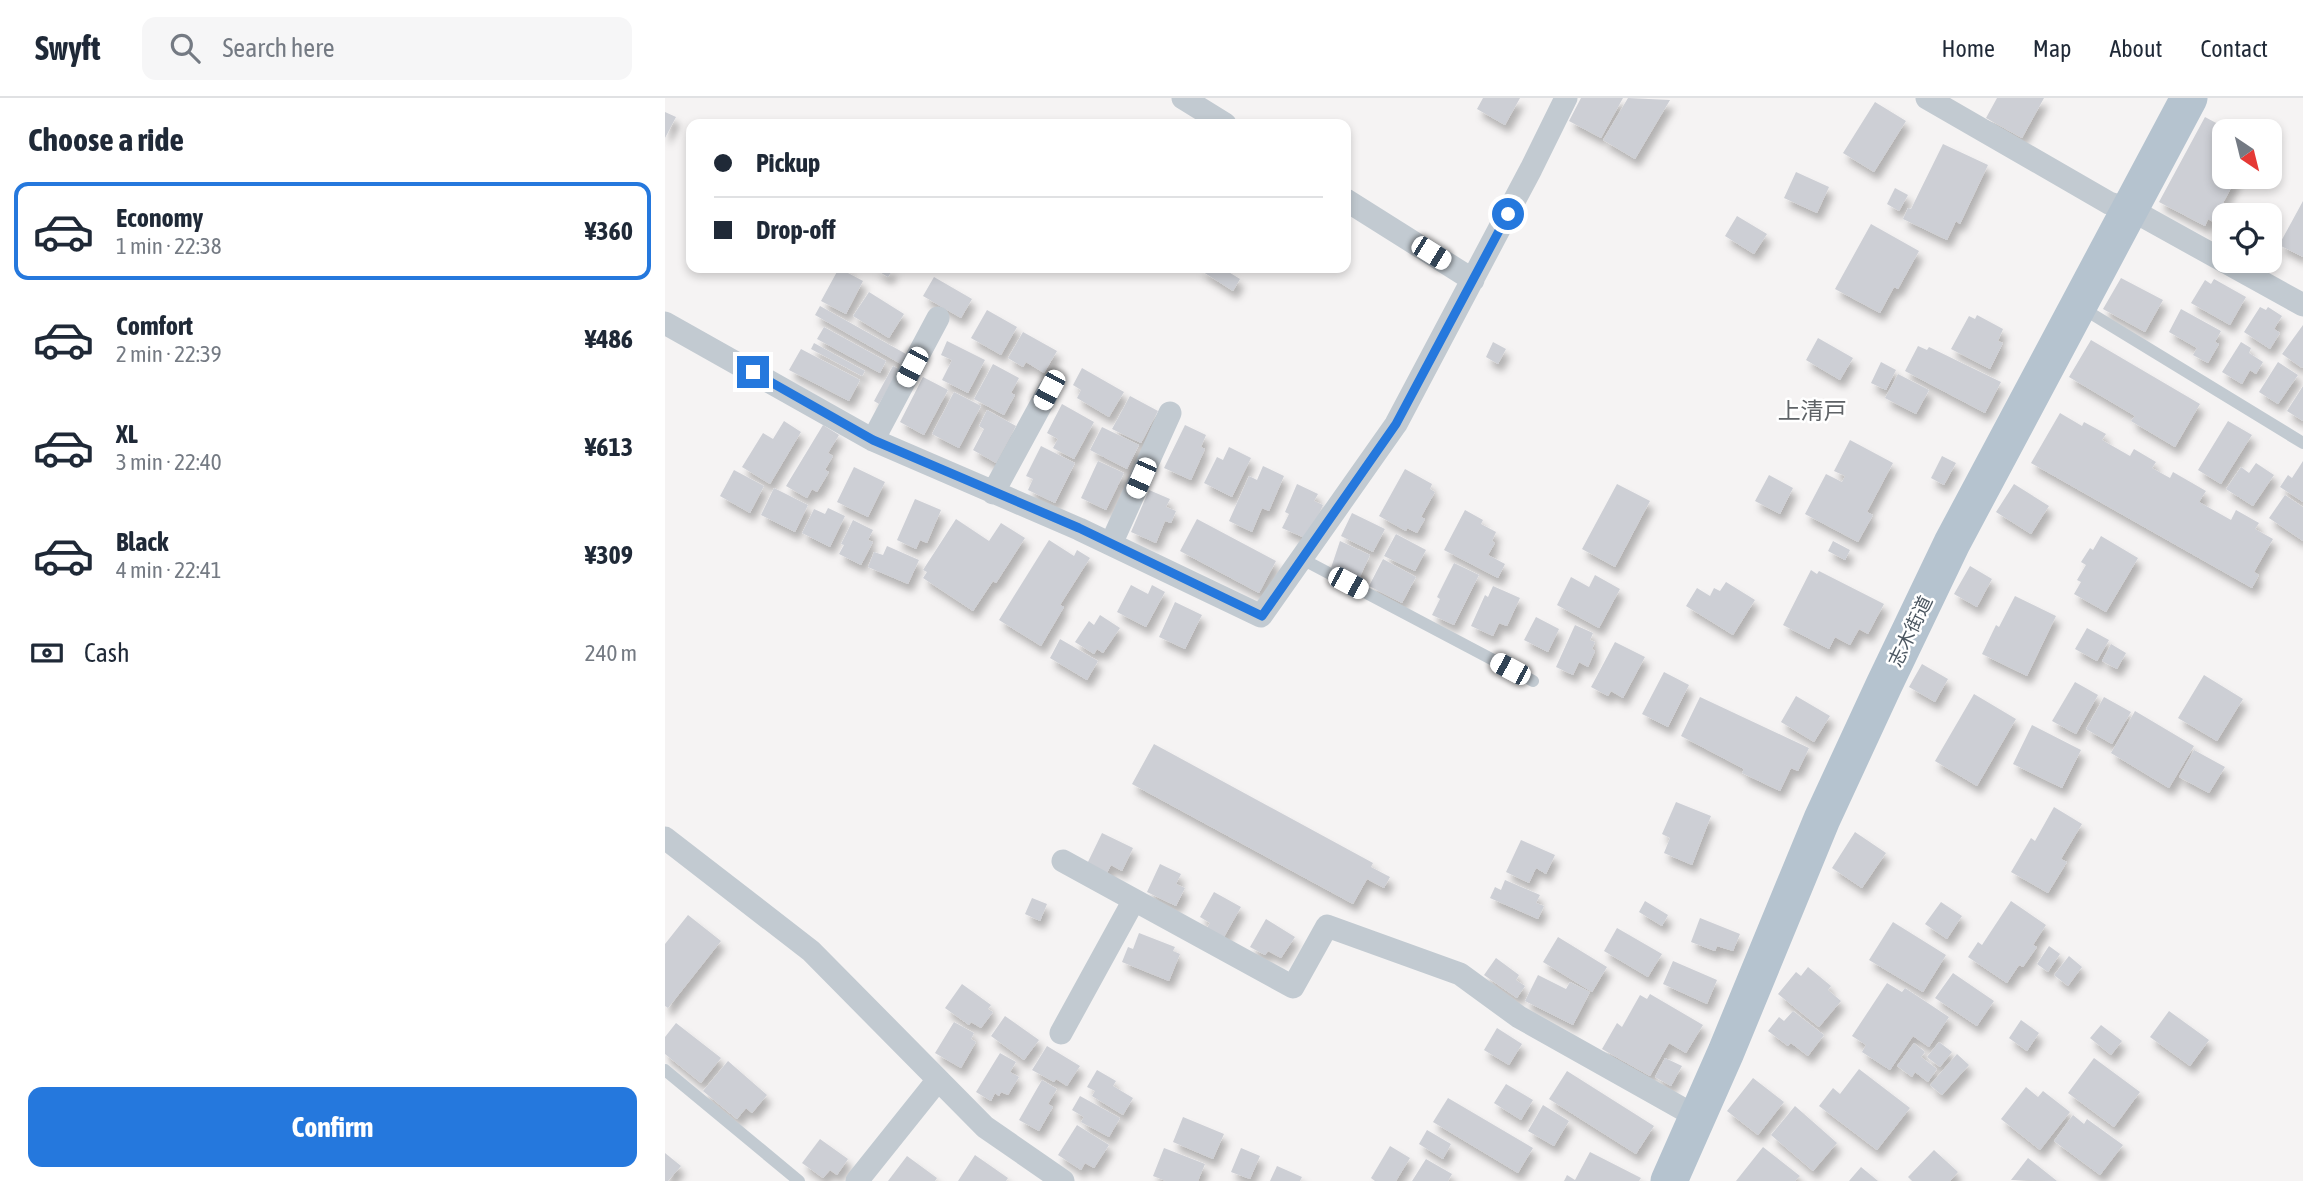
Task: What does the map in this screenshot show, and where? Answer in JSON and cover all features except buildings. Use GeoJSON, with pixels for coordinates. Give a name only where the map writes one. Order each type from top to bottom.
{"type":"FeatureCollection","features":[{"type":"Feature","properties":{"kind":"main road","name":"志木街道"},"geometry":{"type":"LineString","coordinates":[[1669,1181],[1726,1052],[1822,819],[1952,543],[2188,98]]}},
{"type":"Feature","properties":{"kind":"street"},"geometry":{"type":"LineString","coordinates":[[1183,98],[1217,119]]}},
{"type":"Feature","properties":{"kind":"street"},"geometry":{"type":"LineString","coordinates":[[665,323],[873,440],[1111,544],[1262,616],[1396,424],[1566,98]]}},
{"type":"Feature","properties":{"kind":"street"},"geometry":{"type":"LineString","coordinates":[[1927,98],[2109,203],[2130,209],[2303,305]]}},
{"type":"Feature","properties":{"kind":"street"},"geometry":{"type":"LineString","coordinates":[[1351,203],[1473,280]]}},
{"type":"Feature","properties":{"kind":"street"},"geometry":{"type":"LineString","coordinates":[[873,440],[938,318]]}},
{"type":"Feature","properties":{"kind":"street"},"geometry":{"type":"LineString","coordinates":[[993,493],[1049,390]]}},
{"type":"Feature","properties":{"kind":"street"},"geometry":{"type":"LineString","coordinates":[[1111,544],[1170,413]]}},
{"type":"Feature","properties":{"kind":"street"},"geometry":{"type":"LineString","coordinates":[[665,838],[811,951],[985,1127],[1063,1181]]}},
{"type":"Feature","properties":{"kind":"street"},"geometry":{"type":"LineString","coordinates":[[1063,861],[1293,987],[1327,926],[1460,974],[1519,1017],[1697,1117]]}},
{"type":"Feature","properties":{"kind":"street"},"geometry":{"type":"LineString","coordinates":[[1061,1033],[1135,900]]}},
{"type":"Feature","properties":{"kind":"street"},"geometry":{"type":"LineString","coordinates":[[857,1181],[937,1080]]}},
{"type":"Feature","properties":{"kind":"lane"},"geometry":{"type":"LineString","coordinates":[[2078,306],[2303,443]]}},
{"type":"Feature","properties":{"kind":"lane"},"geometry":{"type":"LineString","coordinates":[[1301,559],[1533,681]]}},
{"type":"Feature","properties":{"kind":"lane"},"geometry":{"type":"LineString","coordinates":[[665,1070],[799,1181]]}},
{"type":"Feature","properties":{"kind":"district","name":"上清戸"},"geometry":{"type":"Point","coordinates":[1812,411]}},
{"type":"Feature","properties":{"kind":"route"},"geometry":{"type":"LineString","coordinates":[[753,372],[873,440],[1079,528],[1262,616],[1396,424],[1508,214]]}}]}
